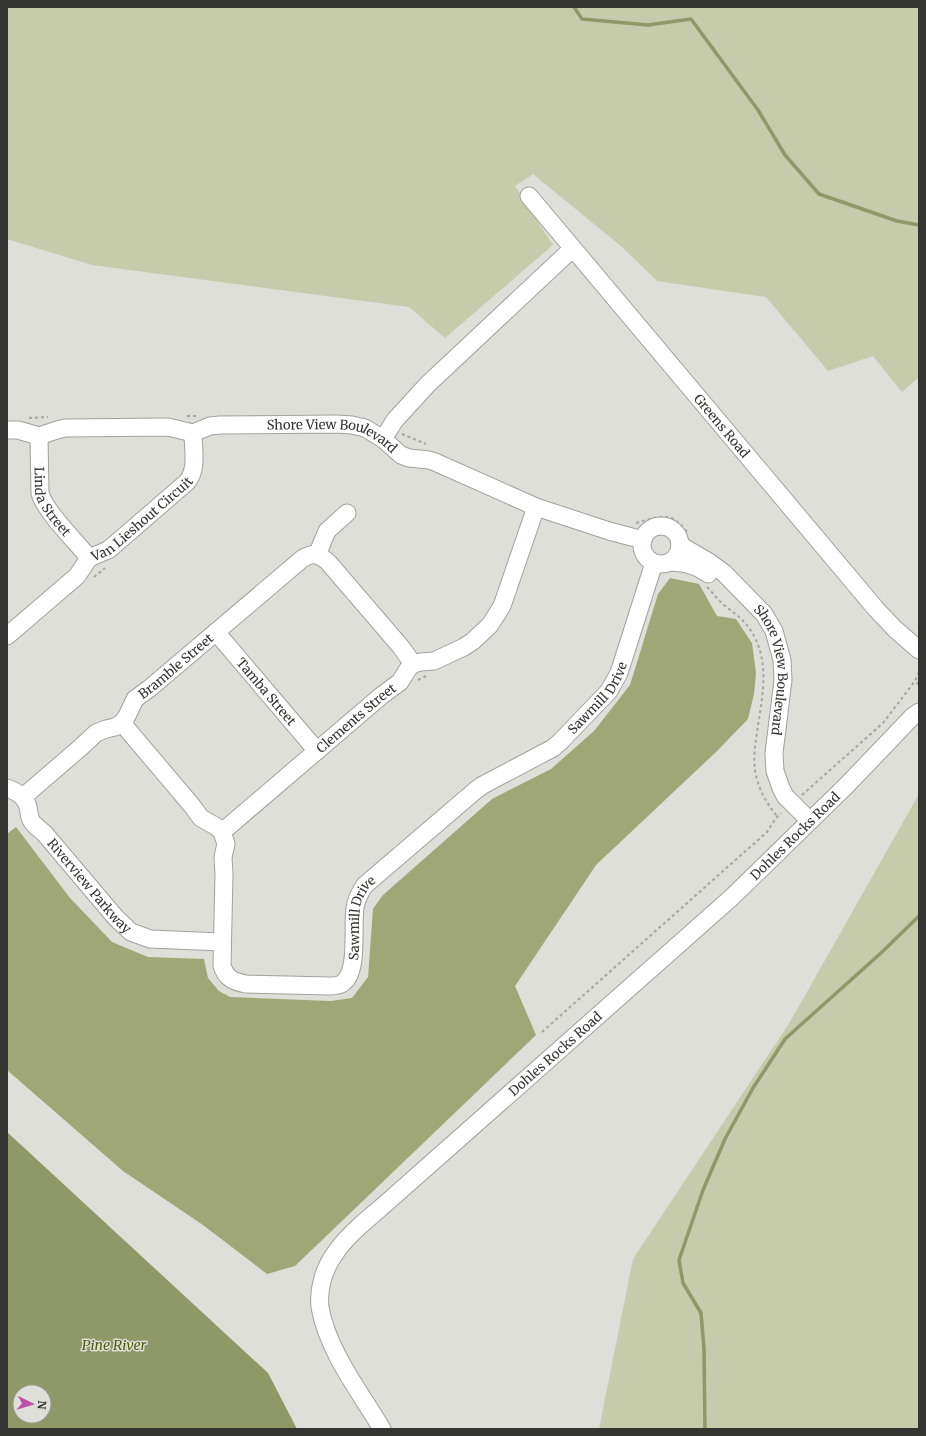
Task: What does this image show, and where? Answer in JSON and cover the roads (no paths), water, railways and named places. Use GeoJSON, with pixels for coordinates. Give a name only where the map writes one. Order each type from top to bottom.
{"type":"FeatureCollection","features":[{"type":"Feature","properties":{"kind":"street","name":"Greens Road"},"geometry":{"type":"LineString","coordinates":[[529,196],[876,609],[895,629],[916,643]]}},
{"type":"Feature","properties":{"kind":"street"},"geometry":{"type":"LineString","coordinates":[[383,440],[395,420],[428,384],[572,248]]}},
{"type":"Feature","properties":{"kind":"street","name":"Shore View Boulevard"},"geometry":{"type":"LineString","coordinates":[[193,433],[210,426],[218,425],[337,424],[365,428],[383,440],[401,455],[409,458],[435,462],[536,507],[609,531],[643,540]]}},
{"type":"Feature","properties":{"kind":"street"},"geometry":{"type":"LineString","coordinates":[[7,430],[18,430],[39,436],[60,429],[174,427],[193,433]]}},
{"type":"Feature","properties":{"kind":"street","name":"Van Lieshout Circuit"},"geometry":{"type":"LineString","coordinates":[[7,636],[77,576],[89,558],[108,550],[190,479],[193,467],[193,433]]}},
{"type":"Feature","properties":{"kind":"street","name":"Linda Street"},"geometry":{"type":"LineString","coordinates":[[39,436],[40,493],[42,499],[47,509],[89,558]]}},
{"type":"Feature","properties":{"kind":"street"},"geometry":{"type":"LineString","coordinates":[[416,672],[421,662],[434,661],[464,647],[473,641],[490,625],[502,606],[536,507]]}},
{"type":"Feature","properties":{"kind":"street"},"geometry":{"type":"LineString","coordinates":[[347,513],[327,531],[317,555],[328,562],[401,647],[416,672]]}},
{"type":"Feature","properties":{"kind":"street"},"geometry":{"type":"LineString","coordinates":[[660,526],[666,527],[676,534],[679,539],[684,540],[678,555],[662,562],[649,560],[643,551],[643,540],[649,530],[660,526]]}},
{"type":"Feature","properties":{"kind":"street","name":"Shore View Boulevard"},"geometry":{"type":"LineString","coordinates":[[684,540],[724,573],[760,610],[774,631],[781,651],[783,675],[774,753],[775,771],[779,784],[786,796],[807,825]]}},
{"type":"Feature","properties":{"kind":"street","name":"Bramble Street"},"geometry":{"type":"LineString","coordinates":[[122,723],[134,700],[302,559],[310,555],[317,555]]}},
{"type":"Feature","properties":{"kind":"street","name":"Shore View Boulevard"},"geometry":{"type":"LineString","coordinates":[[662,562],[691,565],[702,569],[709,574],[756,621],[766,639],[770,650],[772,672],[764,751],[764,772],[770,791],[777,802],[807,825]]}},
{"type":"Feature","properties":{"kind":"street","name":"Sawmill Drive"},"geometry":{"type":"LineString","coordinates":[[222,832],[226,844],[223,861],[222,969],[228,977],[235,982],[246,984],[334,986],[344,982],[352,967],[355,906],[357,899],[365,886],[480,787],[556,745],[609,691],[619,672],[662,562]]}},
{"type":"Feature","properties":{"kind":"street","name":"Tamba Street"},"geometry":{"type":"LineString","coordinates":[[216,632],[317,751]]}},
{"type":"Feature","properties":{"kind":"street","name":"Clements Street"},"geometry":{"type":"LineString","coordinates":[[222,832],[381,696],[396,686],[408,670],[416,672]]}},
{"type":"Feature","properties":{"kind":"street","name":"Dohles Rocks Road"},"geometry":{"type":"LineString","coordinates":[[382,1429],[343,1365],[328,1336],[324,1324],[320,1306],[321,1286],[323,1276],[335,1254],[362,1225],[731,898],[873,759],[915,714],[919,699]]}},
{"type":"Feature","properties":{"kind":"street"},"geometry":{"type":"LineString","coordinates":[[7,788],[19,793],[23,797],[94,734],[100,730],[115,727],[122,723],[199,816],[217,827],[222,832]]}},
{"type":"Feature","properties":{"kind":"street","name":"Riverview Parkway"},"geometry":{"type":"LineString","coordinates":[[23,797],[33,824],[45,834],[116,918],[131,932],[150,939],[222,942]]}},
{"type":"Feature","properties":{"kind":"water","name":"Pine River"},"geometry":{"type":"Polygon","coordinates":[[[7,1132],[268,1373],[297,1429],[7,1429],[7,1132]]]}},
{"type":"Feature","properties":{"kind":"waterway"},"geometry":{"type":"LineString","coordinates":[[574,7],[582,19],[648,25],[691,19],[758,110],[785,155],[819,194],[897,221],[919,225]]}},
{"type":"Feature","properties":{"kind":"waterway"},"geometry":{"type":"LineString","coordinates":[[705,1429],[704,1349],[701,1313],[683,1283],[679,1260],[703,1190],[725,1139],[753,1088],[785,1039],[881,953],[919,916]]}}]}
